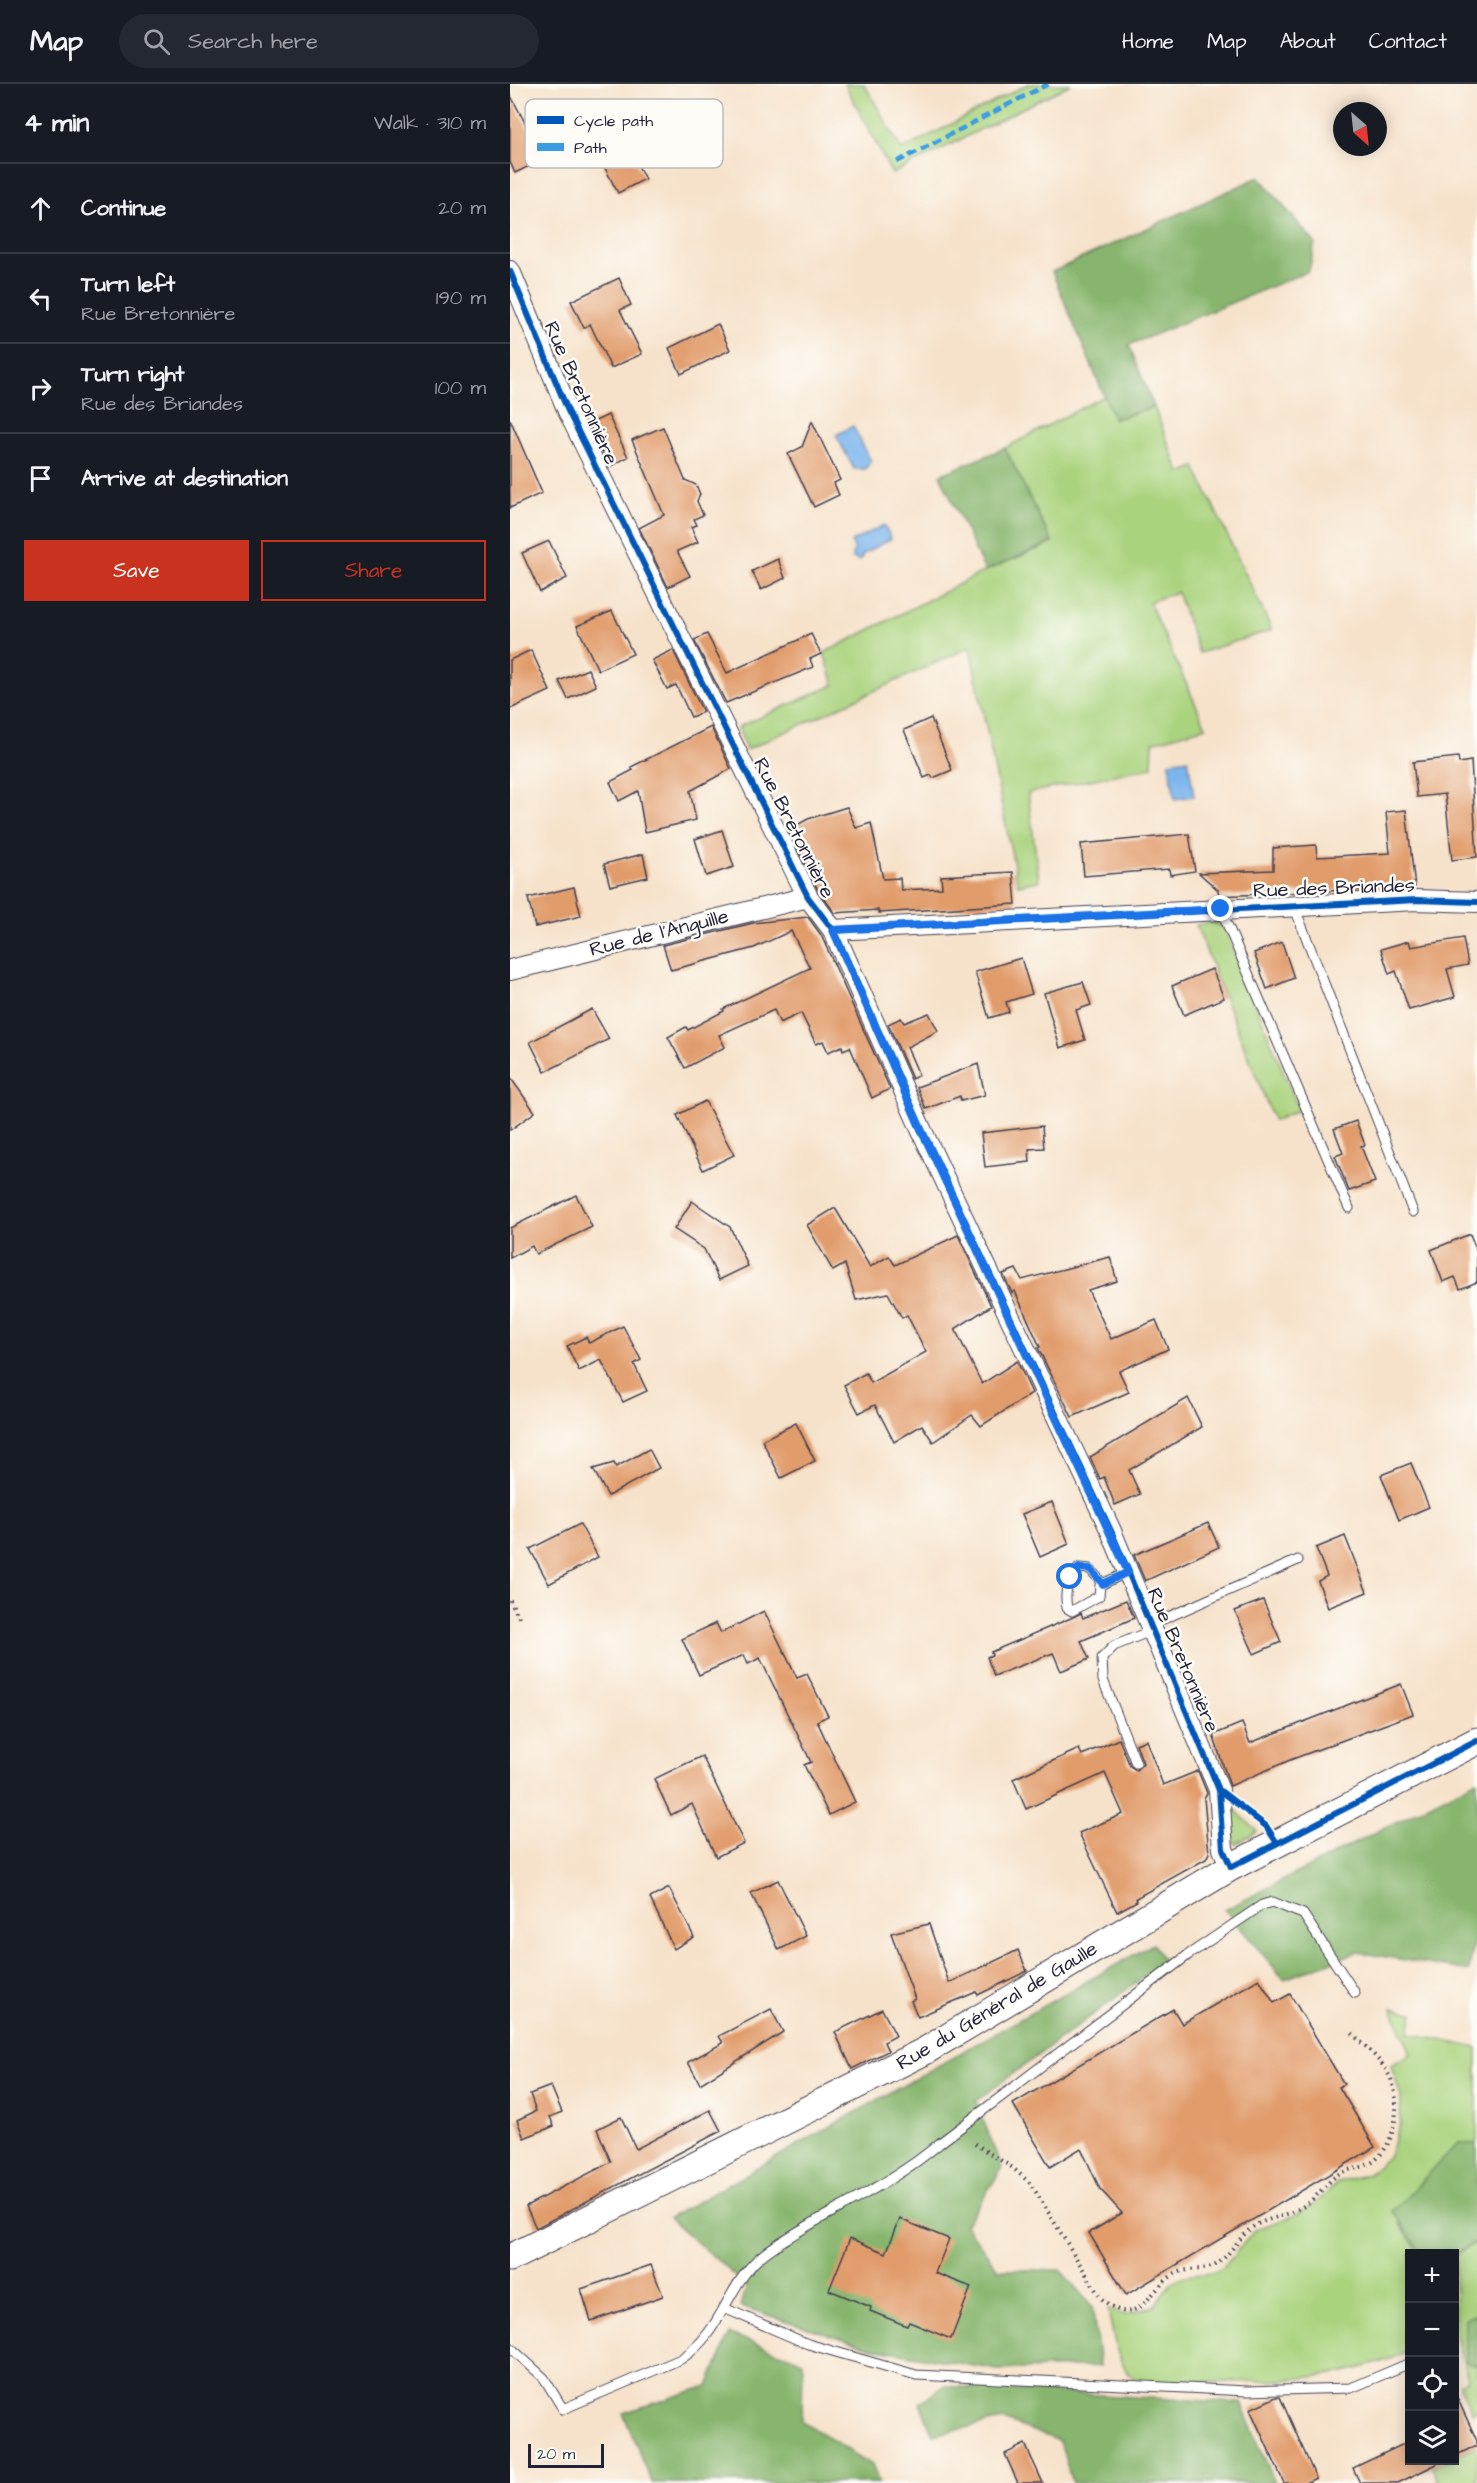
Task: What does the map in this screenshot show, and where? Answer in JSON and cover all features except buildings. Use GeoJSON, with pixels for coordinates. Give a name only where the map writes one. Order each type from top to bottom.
{"type":"FeatureCollection","features":[{"type":"Feature","properties":{"kind":"main road","name":"Rue du Général de Gaulle"},"geometry":{"type":"LineString","coordinates":[[510,2258],[925,2051],[1231,1867],[1477,1741]]}},
{"type":"Feature","properties":{"kind":"street","name":"Rue Bretonnière"},"geometry":{"type":"LineString","coordinates":[[510,271],[568,411],[808,897],[833,930],[921,1129],[1128,1572],[1219,1790],[1223,1849],[1231,1867]]}},
{"type":"Feature","properties":{"kind":"street","name":"Rue de l'Anguille"},"geometry":{"type":"LineString","coordinates":[[510,970],[808,897]]}},
{"type":"Feature","properties":{"kind":"street","name":"Rue des Briandes"},"geometry":{"type":"LineString","coordinates":[[833,930],[1417,900],[1477,902]]}},
{"type":"Feature","properties":{"kind":"lane"},"geometry":{"type":"LineString","coordinates":[[1294,906],[1413,1212]]}},
{"type":"Feature","properties":{"kind":"lane"},"geometry":{"type":"LineString","coordinates":[[1221,909],[1350,1208]]}},
{"type":"Feature","properties":{"kind":"lane"},"geometry":{"type":"LineString","coordinates":[[1136,1762],[1103,1680],[1102,1658],[1114,1647],[1151,1627],[1298,1560]]}},
{"type":"Feature","properties":{"kind":"lane"},"geometry":{"type":"LineString","coordinates":[[1103,1584],[1090,1569],[1079,1568],[1070,1577],[1065,1597],[1067,1608],[1072,1611],[1099,1596],[1100,1586],[1128,1572]]}},
{"type":"Feature","properties":{"kind":"lane"},"geometry":{"type":"LineString","coordinates":[[510,2347],[544,2378],[563,2409],[681,2359],[699,2347],[744,2274],[759,2257],[784,2240],[913,2166],[940,2143],[1188,1955],[1262,1905],[1272,1902],[1303,1914],[1355,1993]]}},
{"type":"Feature","properties":{"kind":"lane"},"geometry":{"type":"LineString","coordinates":[[724,2308],[808,2344],[916,2375],[1111,2386],[1282,2390],[1351,2388],[1405,2365]]}},
{"type":"Feature","properties":{"kind":"path"},"geometry":{"type":"LineString","coordinates":[[510,1600],[520,1619]]}},
{"type":"Feature","properties":{"kind":"path"},"geometry":{"type":"LineString","coordinates":[[975,2144],[1012,2168],[1031,2184],[1100,2297],[1111,2307],[1121,2310],[1135,2309],[1152,2298],[1175,2274],[1217,2264],[1258,2224],[1280,2218],[1305,2206],[1336,2176],[1367,2166],[1383,2153],[1394,2131],[1394,2089],[1389,2076],[1351,2032]]}},
{"type":"Feature","properties":{"kind":"green space"},"geometry":{"type":"Polygon","coordinates":[[[845,84],[864,84],[902,150],[1028,84],[1071,84],[892,174],[845,84]]]}},
{"type":"Feature","properties":{"kind":"green space"},"geometry":{"type":"Polygon","coordinates":[[[1259,177],[1315,243],[1309,271],[1129,345],[1154,407],[1114,419],[1052,272],[1259,177]]]}},
{"type":"Feature","properties":{"kind":"green space"},"geometry":{"type":"Polygon","coordinates":[[[1106,395],[1115,419],[1154,407],[1180,473],[1195,467],[1272,630],[1199,653],[1177,592],[1149,602],[1206,727],[1153,742],[1152,767],[1028,793],[1039,881],[1018,885],[970,647],[746,750],[738,727],[834,685],[824,653],[985,571],[1052,543],[1005,448],[1106,395]]]}},
{"type":"Feature","properties":{"kind":"green space"},"geometry":{"type":"Polygon","coordinates":[[[1005,448],[1052,542],[985,571],[940,475],[1005,448]]]}},
{"type":"Feature","properties":{"kind":"green space"},"geometry":{"type":"Polygon","coordinates":[[[1221,920],[1299,1110],[1274,1121],[1196,925],[1221,920]]]}},
{"type":"Feature","properties":{"kind":"green space"},"geometry":{"type":"Polygon","coordinates":[[[1477,1780],[1477,1924],[1469,1971],[1357,1952],[1284,1979],[1225,1910],[1477,1780]]]}},
{"type":"Feature","properties":{"kind":"green space"},"geometry":{"type":"Polygon","coordinates":[[[1236,1811],[1257,1831],[1236,1844],[1232,1840],[1233,1812],[1236,1811]]]}},
{"type":"Feature","properties":{"kind":"green space"},"geometry":{"type":"Polygon","coordinates":[[[1153,1944],[1164,1962],[976,2101],[1002,2169],[965,2225],[999,2270],[1060,2270],[1092,2306],[1100,2366],[997,2370],[872,2348],[740,2306],[747,2286],[669,2218],[1153,1944]]]}},
{"type":"Feature","properties":{"kind":"green space"},"geometry":{"type":"Polygon","coordinates":[[[1392,2008],[1413,2013],[1409,2033],[1477,2048],[1477,2144],[1458,2143],[1399,2223],[1417,2249],[1405,2249],[1405,2353],[1356,2369],[1327,2375],[1269,2381],[1156,2383],[1141,2381],[1133,2376],[1126,2369],[1117,2350],[1108,2309],[1125,2315],[1154,2306],[1172,2282],[1184,2276],[1212,2273],[1223,2268],[1255,2230],[1313,2206],[1338,2182],[1368,2174],[1389,2156],[1400,2123],[1401,2097],[1391,2065],[1411,2054],[1392,2008]]]}},
{"type":"Feature","properties":{"kind":"green space"},"geometry":{"type":"Polygon","coordinates":[[[1458,2143],[1477,2144],[1477,2241],[1459,2252],[1459,2249],[1417,2249],[1393,2211],[1458,2143]]]}},
{"type":"Feature","properties":{"kind":"green space"},"geometry":{"type":"Polygon","coordinates":[[[1477,2241],[1477,2314],[1465,2319],[1466,2361],[1477,2365],[1477,2411],[1472,2413],[1459,2384],[1468,2379],[1459,2347],[1459,2252],[1477,2241]]]}},
{"type":"Feature","properties":{"kind":"green space"},"geometry":{"type":"Polygon","coordinates":[[[1477,2314],[1477,2365],[1466,2361],[1465,2319],[1477,2314]]]}},
{"type":"Feature","properties":{"kind":"green space"},"geometry":{"type":"Polygon","coordinates":[[[730,2334],[803,2361],[802,2421],[872,2465],[879,2483],[652,2483],[623,2413],[708,2386],[730,2334]]]}},
{"type":"Feature","properties":{"kind":"green space"},"geometry":{"type":"Polygon","coordinates":[[[944,2386],[1241,2403],[1275,2483],[1072,2483],[1060,2441],[1003,2420],[933,2435],[920,2403],[944,2386]]]}},
{"type":"Feature","properties":{"kind":"green space"},"geometry":{"type":"Polygon","coordinates":[[[1477,2445],[1477,2483],[1439,2483],[1432,2467],[1459,2465],[1459,2454],[1477,2445]]]}},
{"type":"Feature","properties":{"kind":"water"},"geometry":{"type":"Polygon","coordinates":[[[853,426],[871,461],[865,469],[854,469],[836,435],[853,426]]]}},
{"type":"Feature","properties":{"kind":"water"},"geometry":{"type":"Polygon","coordinates":[[[884,525],[891,539],[863,554],[860,561],[853,558],[852,554],[855,550],[851,542],[884,525]]]}},
{"type":"Feature","properties":{"kind":"water"},"geometry":{"type":"Polygon","coordinates":[[[1188,759],[1194,796],[1175,799],[1169,762],[1188,759]]]}},
{"type":"Feature","properties":{"kind":"marked path"},"geometry":{"type":"LineString","coordinates":[[897,162],[1048,84]]}},
{"type":"Feature","properties":{"kind":"cycle path"},"geometry":{"type":"LineString","coordinates":[[510,271],[568,411],[808,897],[833,930],[921,1129],[1111,1531],[1219,1790],[1223,1849],[1231,1867],[1477,1741]]}},
{"type":"Feature","properties":{"kind":"cycle path"},"geometry":{"type":"LineString","coordinates":[[833,930],[1417,900],[1477,902]]}},
{"type":"Feature","properties":{"kind":"cycle path"},"geometry":{"type":"LineString","coordinates":[[1219,1790],[1266,1826],[1277,1843]]}},
{"type":"Feature","properties":{"kind":"route"},"geometry":{"type":"LineString","coordinates":[[1070,1577],[1079,1568],[1090,1569],[1103,1584],[1128,1572],[1111,1531],[921,1129],[833,930],[841,927],[1221,909]]}}]}
